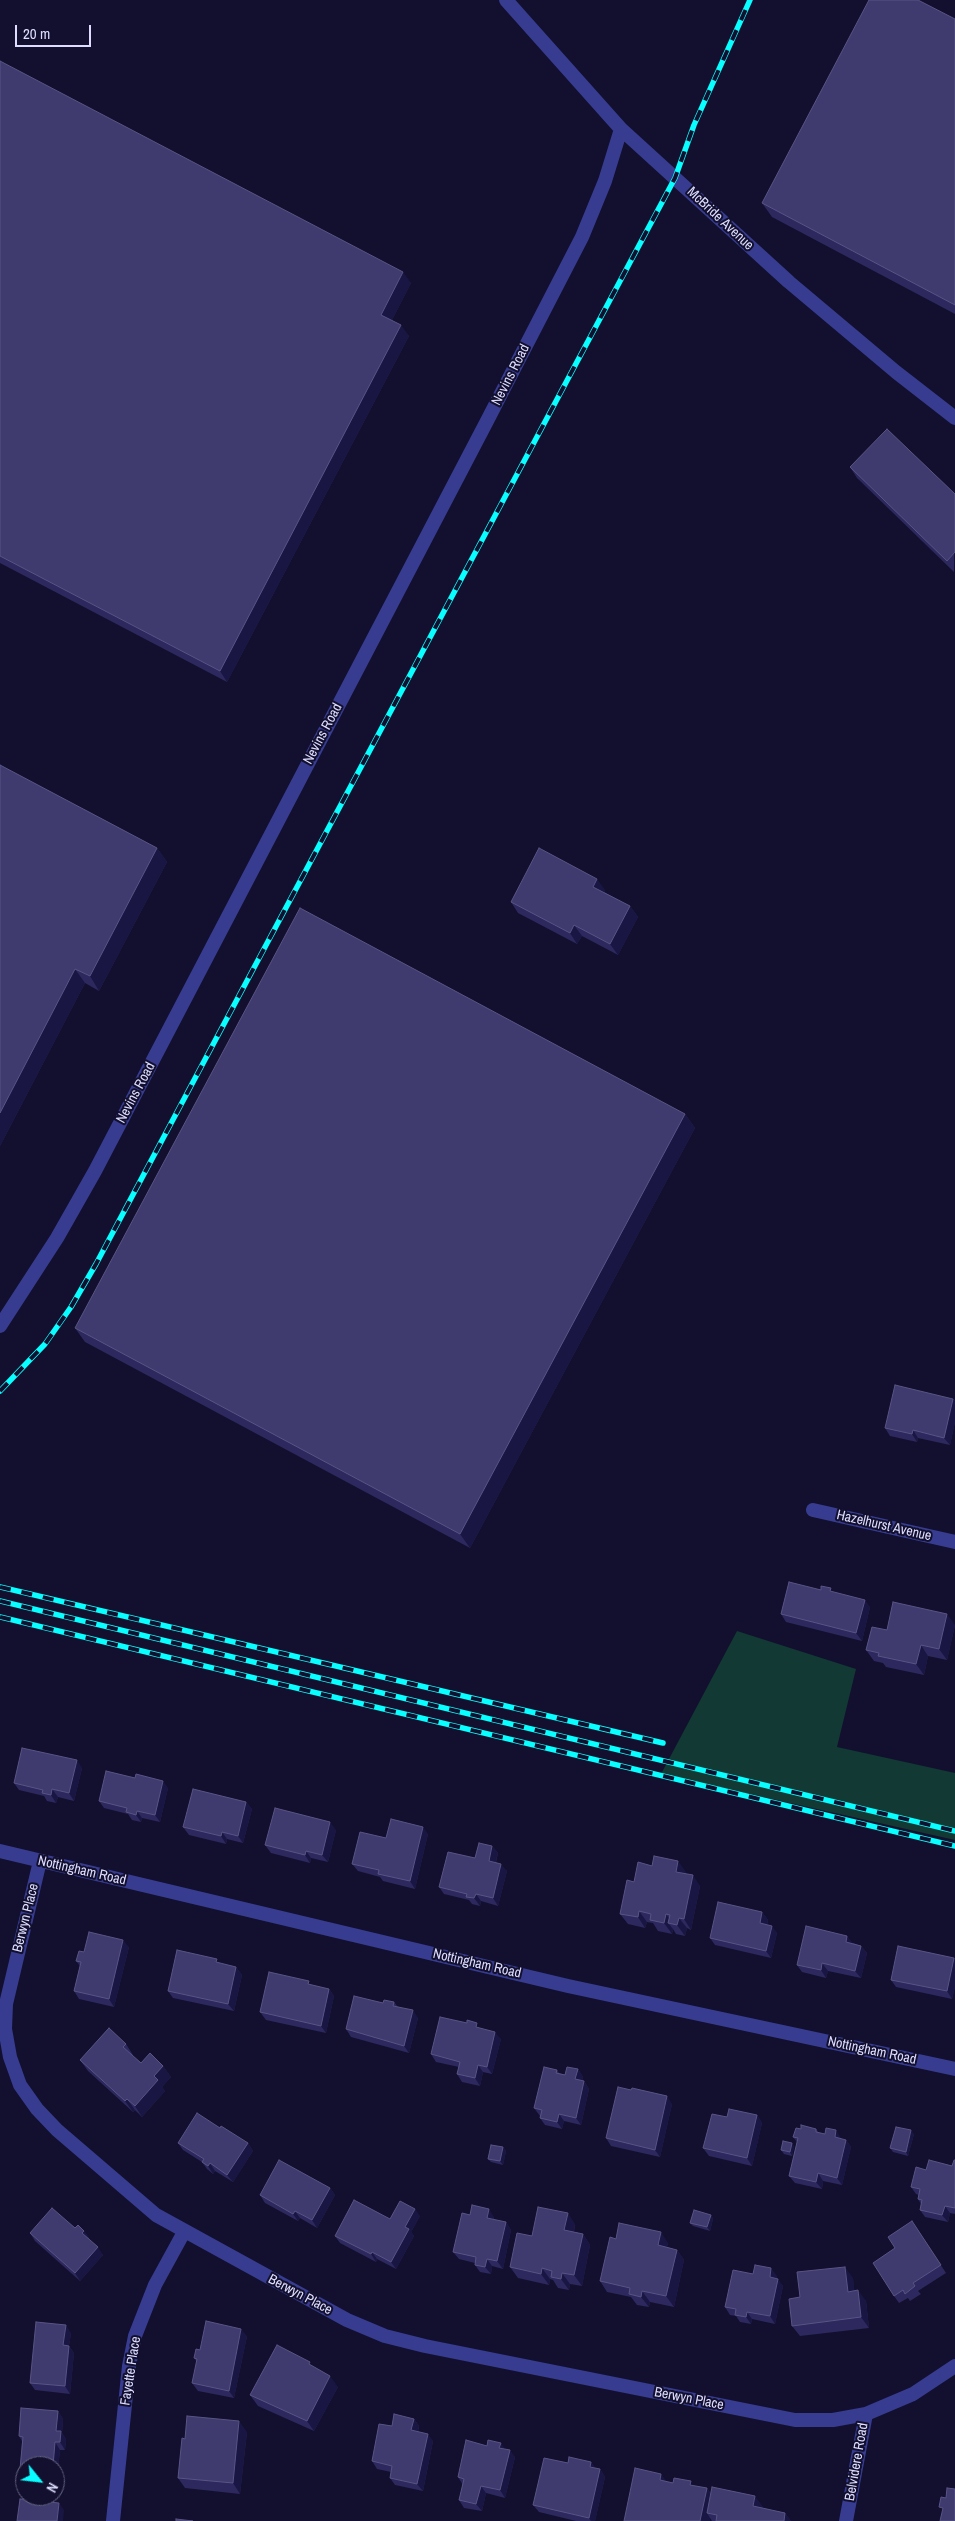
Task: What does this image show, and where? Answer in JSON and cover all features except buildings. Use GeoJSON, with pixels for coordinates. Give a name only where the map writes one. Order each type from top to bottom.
{"type":"FeatureCollection","features":[{"type":"Feature","properties":{"kind":"street","name":"McBride Avenue"},"geometry":{"type":"LineString","coordinates":[[506,0],[621,129],[789,282],[896,372],[955,418]]}},
{"type":"Feature","properties":{"kind":"street","name":"Nevins Road"},"geometry":{"type":"LineString","coordinates":[[0,1326],[57,1238],[95,1171],[488,421],[582,237],[605,181],[621,129]]}},
{"type":"Feature","properties":{"kind":"street","name":"Hazelhurst Avenue"},"geometry":{"type":"LineString","coordinates":[[812,1510],[955,1542]]}},
{"type":"Feature","properties":{"kind":"street","name":"Nottingham Road"},"geometry":{"type":"LineString","coordinates":[[0,1851],[568,1986],[955,2069]]}},
{"type":"Feature","properties":{"kind":"street","name":"Berwyn Place"},"geometry":{"type":"LineString","coordinates":[[40,1861],[6,2004],[5,2029],[10,2057],[20,2085],[37,2109],[56,2130],[156,2215],[347,2320],[385,2336],[795,2420],[833,2420],[866,2414]]}},
{"type":"Feature","properties":{"kind":"street","name":"Fayette Place"},"geometry":{"type":"LineString","coordinates":[[113,2521],[129,2366],[135,2336],[155,2285],[184,2232]]}},
{"type":"Feature","properties":{"kind":"street","name":"Belvidere Road"},"geometry":{"type":"LineString","coordinates":[[846,2521],[866,2414],[913,2394],[955,2366]]}},
{"type":"Feature","properties":{"kind":"green space"},"geometry":{"type":"Polygon","coordinates":[[[737,1631],[856,1669],[837,1747],[955,1773],[955,1840],[661,1774],[737,1631]]]}},
{"type":"Feature","properties":{"kind":"railway"},"geometry":{"type":"LineString","coordinates":[[0,1391],[45,1344],[71,1307],[96,1264],[675,178],[694,125],[750,0]]}},
{"type":"Feature","properties":{"kind":"railway"},"geometry":{"type":"LineString","coordinates":[[0,1587],[663,1743]]}},
{"type":"Feature","properties":{"kind":"railway"},"geometry":{"type":"LineString","coordinates":[[0,1601],[955,1831]]}},
{"type":"Feature","properties":{"kind":"railway"},"geometry":{"type":"LineString","coordinates":[[0,1617],[955,1846]]}}]}
